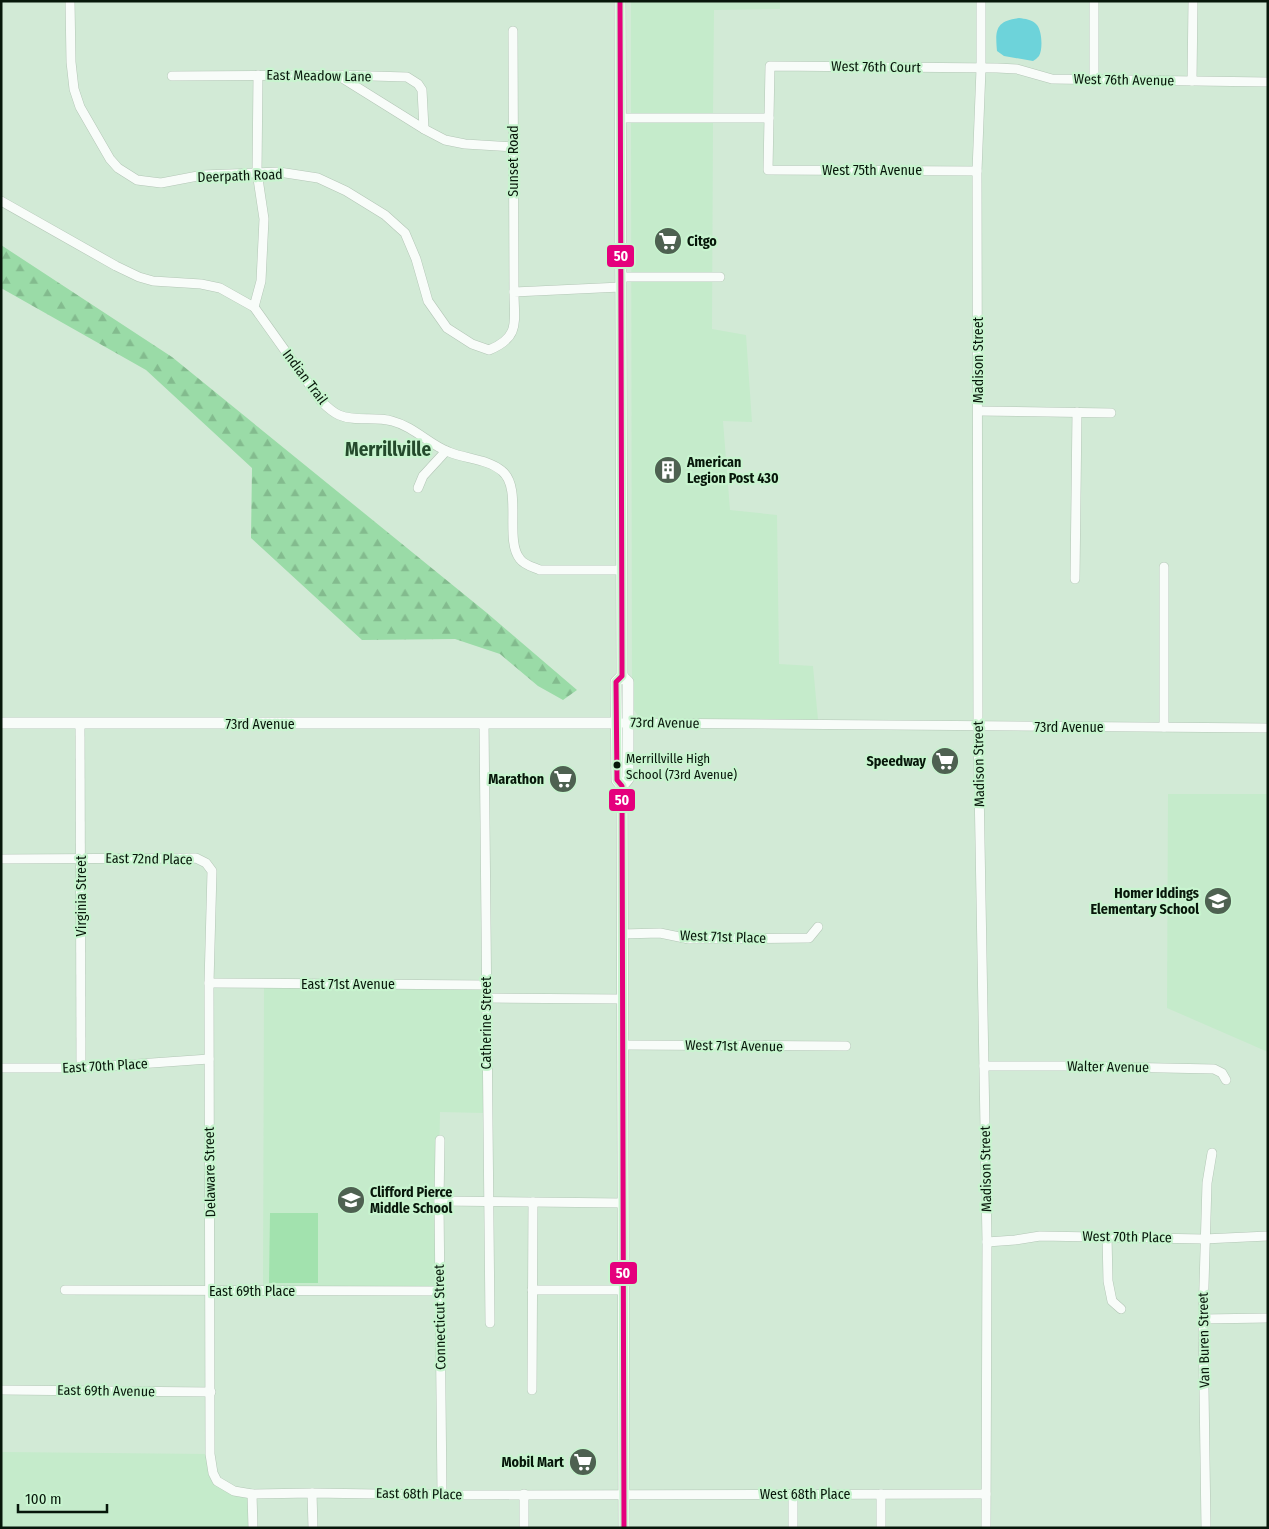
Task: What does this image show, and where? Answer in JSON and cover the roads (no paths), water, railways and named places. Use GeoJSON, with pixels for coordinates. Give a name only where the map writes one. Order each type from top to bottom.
{"type":"FeatureCollection","features":[{"type":"Feature","properties":{"kind":"main road"},"geometry":{"type":"LineString","coordinates":[[620,1],[622,676],[616,682],[622,723],[617,780],[622,786],[624,1528]]}},
{"type":"Feature","properties":{"kind":"main road","name":"73rd Avenue"},"geometry":{"type":"LineString","coordinates":[[1,723],[622,723]]}},
{"type":"Feature","properties":{"kind":"street","name":"Madison Street"},"geometry":{"type":"LineString","coordinates":[[981,1],[981,69],[977,171],[978,727],[987,1242],[986,1528]]}},
{"type":"Feature","properties":{"kind":"street"},"geometry":{"type":"LineString","coordinates":[[1094,1],[1094,79]]}},
{"type":"Feature","properties":{"kind":"street"},"geometry":{"type":"LineString","coordinates":[[1192,81],[1193,1]]}},
{"type":"Feature","properties":{"kind":"street","name":"Deerpath Road"},"geometry":{"type":"LineString","coordinates":[[69,3],[74,89],[80,107],[110,159],[118,168],[137,180],[152,183],[172,182],[203,175],[279,172],[318,178],[346,191],[385,215],[405,233],[416,259],[428,301],[448,328],[472,344],[489,350],[503,344],[514,330],[514,292]]}},
{"type":"Feature","properties":{"kind":"street","name":"Sunset Road"},"geometry":{"type":"LineString","coordinates":[[513,31],[514,292]]}},
{"type":"Feature","properties":{"kind":"street","name":"West 76th Court"},"geometry":{"type":"LineString","coordinates":[[769,118],[770,66],[981,69]]}},
{"type":"Feature","properties":{"kind":"street","name":"West 76th Avenue"},"geometry":{"type":"LineString","coordinates":[[981,69],[1017,69],[1052,79],[1268,82]]}},
{"type":"Feature","properties":{"kind":"street"},"geometry":{"type":"LineString","coordinates":[[254,307],[261,281],[264,219],[257,172],[258,75]]}},
{"type":"Feature","properties":{"kind":"street"},"geometry":{"type":"LineString","coordinates":[[337,75],[445,140],[465,144],[513,147]]}},
{"type":"Feature","properties":{"kind":"street","name":"East Meadow Lane"},"geometry":{"type":"LineString","coordinates":[[172,76],[337,75],[407,77],[418,84],[422,90],[424,129]]}},
{"type":"Feature","properties":{"kind":"street"},"geometry":{"type":"LineString","coordinates":[[620,118],[769,118]]}},
{"type":"Feature","properties":{"kind":"street","name":"West 75th Avenue"},"geometry":{"type":"LineString","coordinates":[[769,118],[768,170],[977,171]]}},
{"type":"Feature","properties":{"kind":"street","name":"Indian Trail"},"geometry":{"type":"LineString","coordinates":[[1,201],[139,277],[153,281],[201,284],[220,288],[254,307],[320,401],[333,412],[350,418],[372,418],[397,422],[415,430],[446,451],[491,464],[503,471],[509,479],[512,493],[515,549],[520,560],[528,566],[540,570],[621,570]]}},
{"type":"Feature","properties":{"kind":"street"},"geometry":{"type":"LineString","coordinates":[[514,292],[620,282],[720,277]]}},
{"type":"Feature","properties":{"kind":"street"},"geometry":{"type":"LineString","coordinates":[[978,411],[1111,412]]}},
{"type":"Feature","properties":{"kind":"street"},"geometry":{"type":"LineString","coordinates":[[1075,580],[1077,412]]}},
{"type":"Feature","properties":{"kind":"street"},"geometry":{"type":"LineString","coordinates":[[418,488],[423,476],[446,451]]}},
{"type":"Feature","properties":{"kind":"street"},"geometry":{"type":"LineString","coordinates":[[1164,567],[1164,727]]}},
{"type":"Feature","properties":{"kind":"street","name":"Catherine Street"},"geometry":{"type":"LineString","coordinates":[[484,723],[490,1323]]}},
{"type":"Feature","properties":{"kind":"street","name":"73rd Avenue"},"geometry":{"type":"LineString","coordinates":[[622,723],[1268,728]]}},
{"type":"Feature","properties":{"kind":"street","name":"Virginia Street"},"geometry":{"type":"LineString","coordinates":[[80,724],[81,1068]]}},
{"type":"Feature","properties":{"kind":"street","name":"East 72nd Place"},"geometry":{"type":"LineString","coordinates":[[1,859],[196,858],[206,863]]}},
{"type":"Feature","properties":{"kind":"street","name":"Delaware Street"},"geometry":{"type":"LineString","coordinates":[[206,863],[212,871],[209,983],[210,1454],[213,1473],[217,1481]]}},
{"type":"Feature","properties":{"kind":"street","name":"West 71st Place"},"geometry":{"type":"LineString","coordinates":[[622,934],[660,932],[689,939],[809,938],[818,927]]}},
{"type":"Feature","properties":{"kind":"street","name":"East 71st Avenue"},"geometry":{"type":"LineString","coordinates":[[209,983],[486,985]]}},
{"type":"Feature","properties":{"kind":"street"},"geometry":{"type":"LineString","coordinates":[[486,998],[623,999]]}},
{"type":"Feature","properties":{"kind":"street","name":"West 71st Avenue"},"geometry":{"type":"LineString","coordinates":[[623,1044],[846,1046]]}},
{"type":"Feature","properties":{"kind":"street","name":"East 70th Place"},"geometry":{"type":"LineString","coordinates":[[1,1068],[81,1068],[209,1059]]}},
{"type":"Feature","properties":{"kind":"street","name":"Walter Avenue"},"geometry":{"type":"LineString","coordinates":[[984,1066],[1214,1069],[1222,1073],[1226,1080]]}},
{"type":"Feature","properties":{"kind":"street","name":"Connecticut Street"},"geometry":{"type":"LineString","coordinates":[[440,1140],[442,1495]]}},
{"type":"Feature","properties":{"kind":"street","name":"Van Buren Street"},"geometry":{"type":"LineString","coordinates":[[1206,1528],[1203,1319],[1204,1239],[1207,1183],[1212,1153]]}},
{"type":"Feature","properties":{"kind":"street"},"geometry":{"type":"LineString","coordinates":[[439,1201],[623,1203]]}},
{"type":"Feature","properties":{"kind":"street"},"geometry":{"type":"LineString","coordinates":[[532,1390],[533,1202]]}},
{"type":"Feature","properties":{"kind":"street","name":"West 70th Place"},"geometry":{"type":"LineString","coordinates":[[987,1242],[1040,1236],[1204,1239],[1268,1236]]}},
{"type":"Feature","properties":{"kind":"street"},"geometry":{"type":"LineString","coordinates":[[1107,1236],[1108,1281],[1112,1301],[1121,1309]]}},
{"type":"Feature","properties":{"kind":"street","name":"East 69th Place"},"geometry":{"type":"LineString","coordinates":[[65,1290],[211,1292],[440,1291]]}},
{"type":"Feature","properties":{"kind":"street"},"geometry":{"type":"LineString","coordinates":[[532,1290],[623,1290]]}},
{"type":"Feature","properties":{"kind":"street"},"geometry":{"type":"LineString","coordinates":[[1203,1319],[1268,1318]]}},
{"type":"Feature","properties":{"kind":"street","name":"East 69th Avenue"},"geometry":{"type":"LineString","coordinates":[[1,1390],[211,1392]]}},
{"type":"Feature","properties":{"kind":"street","name":"East 68th Place"},"geometry":{"type":"LineString","coordinates":[[217,1481],[234,1491],[252,1494],[624,1494]]}},
{"type":"Feature","properties":{"kind":"street"},"geometry":{"type":"LineString","coordinates":[[312,1493],[313,1528]]}},
{"type":"Feature","properties":{"kind":"street"},"geometry":{"type":"LineString","coordinates":[[252,1494],[253,1528]]}},
{"type":"Feature","properties":{"kind":"street"},"geometry":{"type":"LineString","coordinates":[[524,1494],[524,1528]]}},
{"type":"Feature","properties":{"kind":"street","name":"West 68th Place"},"geometry":{"type":"LineString","coordinates":[[624,1494],[986,1494]]}},
{"type":"Feature","properties":{"kind":"street"},"geometry":{"type":"LineString","coordinates":[[881,1494],[881,1528]]}},
{"type":"Feature","properties":{"kind":"street"},"geometry":{"type":"LineString","coordinates":[[792,1528],[793,1495]]}},
{"type":"Feature","properties":{"kind":"water"},"geometry":{"type":"Polygon","coordinates":[[[1019,18],[1033,22],[1040,31],[1040,53],[1033,61],[1004,56],[997,51],[996,37],[1001,24],[1011,19],[1019,18]]]}},
{"type":"Feature","properties":{"kind":"place","name":"Citgo"},"geometry":{"type":"Point","coordinates":[668,241]}},
{"type":"Feature","properties":{"kind":"place","name":"American Legion Post 430"},"geometry":{"type":"Point","coordinates":[668,470]}},
{"type":"Feature","properties":{"kind":"place","name":"Speedway"},"geometry":{"type":"Point","coordinates":[945,761]}},
{"type":"Feature","properties":{"kind":"place","name":"Merrillville High School (73rd Avenue)"},"geometry":{"type":"Point","coordinates":[617,765]}},
{"type":"Feature","properties":{"kind":"place","name":"Marathon"},"geometry":{"type":"Point","coordinates":[563,779]}},
{"type":"Feature","properties":{"kind":"place","name":"Homer Iddings Elementary School"},"geometry":{"type":"Point","coordinates":[1218,901]}},
{"type":"Feature","properties":{"kind":"place","name":"Clifford Pierce Middle School"},"geometry":{"type":"Point","coordinates":[351,1200]}},
{"type":"Feature","properties":{"kind":"place","name":"Mobil Mart"},"geometry":{"type":"Point","coordinates":[583,1462]}},
{"type":"Feature","properties":{"kind":"district","name":"Merrillville"},"geometry":{"type":"Point","coordinates":[388,449]}}]}
